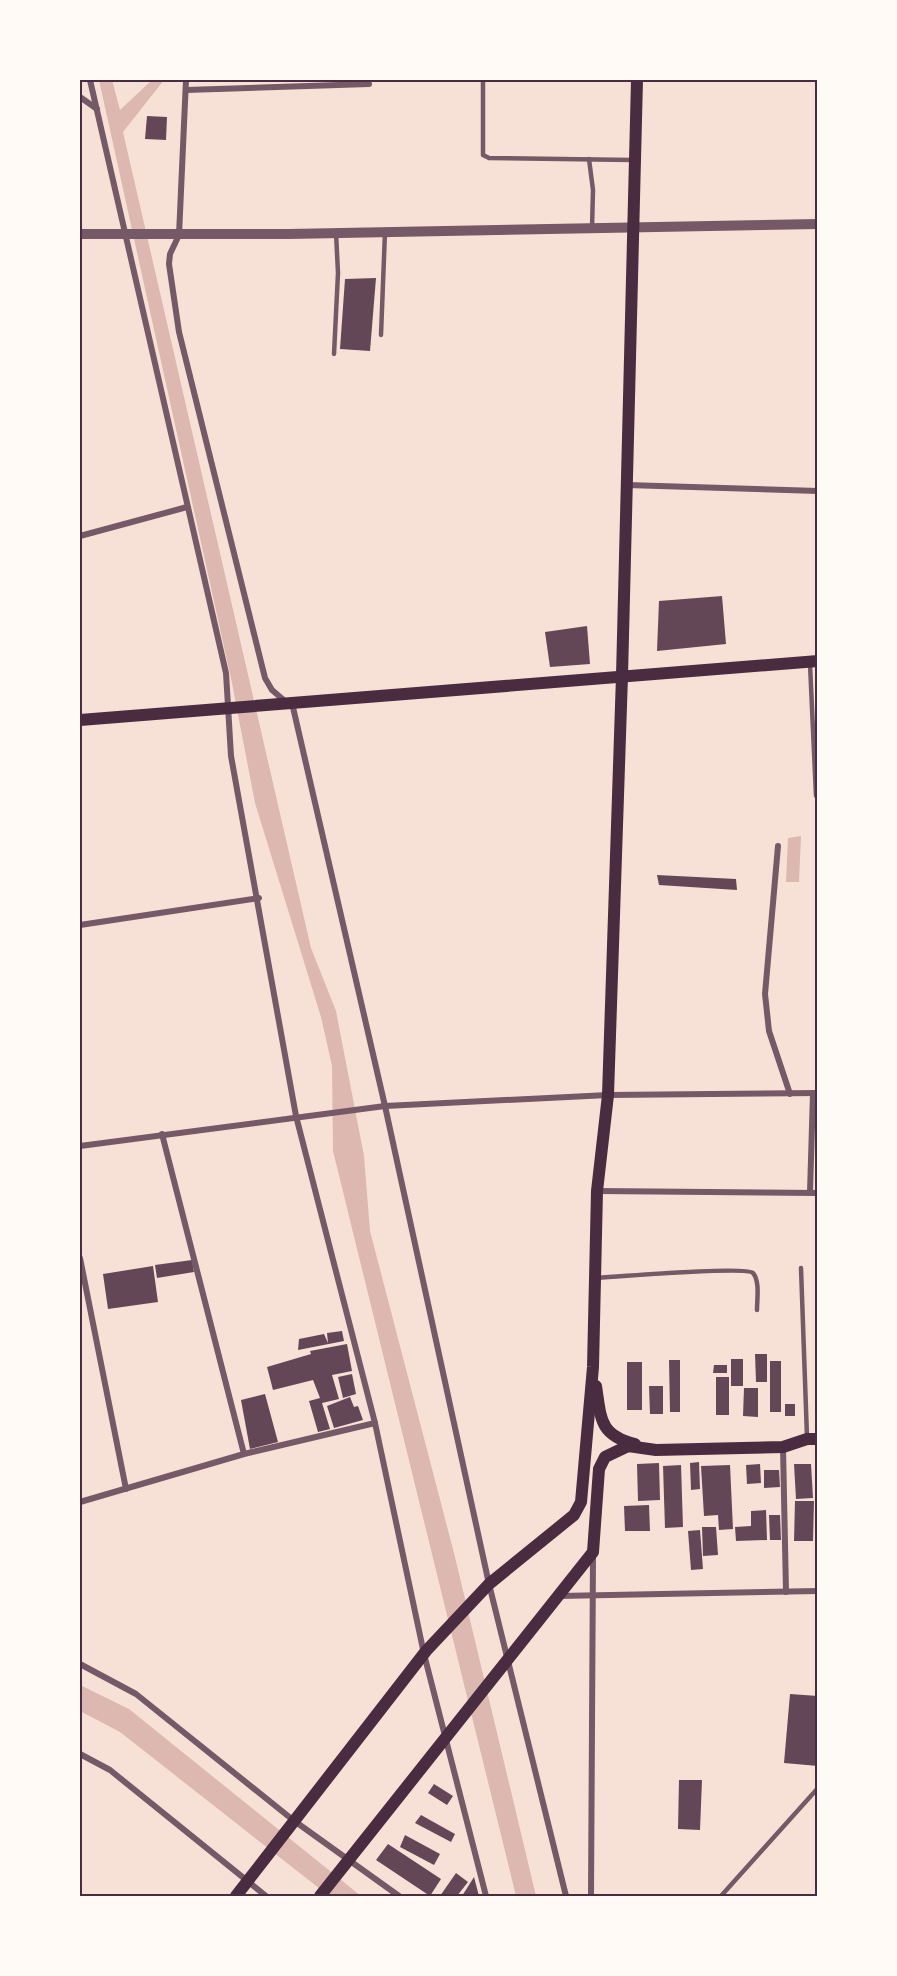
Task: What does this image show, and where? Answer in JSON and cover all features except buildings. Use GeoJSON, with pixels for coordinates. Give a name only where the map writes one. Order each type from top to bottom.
{"type":"FeatureCollection","features":[{"type":"Feature","properties":{"kind":"main road"},"geometry":{"type":"LineString","coordinates":[[236,1896],[425,1653],[488,1585],[574,1515],[581,1502],[593,1367],[597,1191],[608,1095],[622,676],[637,80]]}},
{"type":"Feature","properties":{"kind":"main road"},"geometry":{"type":"LineString","coordinates":[[80,720],[814,661]]}},
{"type":"Feature","properties":{"kind":"main road"},"geometry":{"type":"LineString","coordinates":[[593,1367],[604,1427],[611,1436],[620,1440],[656,1450]]}},
{"type":"Feature","properties":{"kind":"main road"},"geometry":{"type":"LineString","coordinates":[[320,1896],[593,1552],[599,1469],[605,1457],[628,1446],[656,1450],[783,1447],[812,1438]]}},
{"type":"Feature","properties":{"kind":"street"},"geometry":{"type":"LineString","coordinates":[[90,80],[226,673],[230,709],[231,756],[259,897],[296,1116],[375,1423],[425,1653],[486,1896]]}},
{"type":"Feature","properties":{"kind":"street"},"geometry":{"type":"LineString","coordinates":[[186,80],[175,236],[169,264],[182,343],[265,678],[272,690],[289,703],[385,1106],[488,1585],[566,1896]]}},
{"type":"Feature","properties":{"kind":"street"},"geometry":{"type":"LineString","coordinates":[[186,90],[369,84]]}},
{"type":"Feature","properties":{"kind":"street"},"geometry":{"type":"LineString","coordinates":[[80,97],[97,109]]}},
{"type":"Feature","properties":{"kind":"street"},"geometry":{"type":"LineString","coordinates":[[80,234],[175,236],[818,224]]}},
{"type":"Feature","properties":{"kind":"street"},"geometry":{"type":"LineString","coordinates":[[627,485],[818,491]]}},
{"type":"Feature","properties":{"kind":"street"},"geometry":{"type":"LineString","coordinates":[[80,536],[187,507]]}},
{"type":"Feature","properties":{"kind":"street"},"geometry":{"type":"LineString","coordinates":[[778,846],[765,994],[769,1031],[790,1094]]}},
{"type":"Feature","properties":{"kind":"street"},"geometry":{"type":"LineString","coordinates":[[80,925],[259,897]]}},
{"type":"Feature","properties":{"kind":"street"},"geometry":{"type":"LineString","coordinates":[[80,1146],[385,1106],[608,1095],[815,1093],[810,1192]]}},
{"type":"Feature","properties":{"kind":"street"},"geometry":{"type":"LineString","coordinates":[[162,1134],[244,1454]]}},
{"type":"Feature","properties":{"kind":"street"},"geometry":{"type":"LineString","coordinates":[[597,1191],[818,1192]]}},
{"type":"Feature","properties":{"kind":"street"},"geometry":{"type":"LineString","coordinates":[[80,1258],[126,1489]]}},
{"type":"Feature","properties":{"kind":"street"},"geometry":{"type":"LineString","coordinates":[[80,1502],[244,1454],[375,1423]]}},
{"type":"Feature","properties":{"kind":"street"},"geometry":{"type":"LineString","coordinates":[[783,1447],[786,1592]]}},
{"type":"Feature","properties":{"kind":"street"},"geometry":{"type":"LineString","coordinates":[[591,1896],[593,1552]]}},
{"type":"Feature","properties":{"kind":"street"},"geometry":{"type":"LineString","coordinates":[[558,1596],[818,1591]]}},
{"type":"Feature","properties":{"kind":"street"},"geometry":{"type":"LineString","coordinates":[[80,1664],[136,1694],[346,1864],[399,1896]]}},
{"type":"Feature","properties":{"kind":"street"},"geometry":{"type":"LineString","coordinates":[[80,1754],[110,1770],[250,1878],[266,1896]]}},
{"type":"Feature","properties":{"kind":"lane"},"geometry":{"type":"LineString","coordinates":[[483,82],[481,148],[483,155],[489,158],[635,160]]}},
{"type":"Feature","properties":{"kind":"lane"},"geometry":{"type":"LineString","coordinates":[[589,159],[593,190],[592,229]]}},
{"type":"Feature","properties":{"kind":"lane"},"geometry":{"type":"LineString","coordinates":[[381,335],[385,232]]}},
{"type":"Feature","properties":{"kind":"lane"},"geometry":{"type":"LineString","coordinates":[[334,354],[338,273],[336,233]]}},
{"type":"Feature","properties":{"kind":"lane"},"geometry":{"type":"LineString","coordinates":[[814,661],[816,796]]}},
{"type":"Feature","properties":{"kind":"lane"},"geometry":{"type":"LineString","coordinates":[[801,1268],[812,1438]]}},
{"type":"Feature","properties":{"kind":"lane"},"geometry":{"type":"LineString","coordinates":[[595,1278],[725,1269],[750,1270],[756,1282],[757,1310]]}},
{"type":"Feature","properties":{"kind":"lane"},"geometry":{"type":"LineString","coordinates":[[721,1896],[818,1788]]}},
{"type":"Feature","properties":{"kind":"shaded area"},"geometry":{"type":"Polygon","coordinates":[[[99,80],[112,80],[120,110],[152,80],[164,80],[123,132],[311,948],[336,1011],[364,1156],[370,1231],[455,1557],[536,1896],[516,1896],[333,1151],[332,1066],[321,1017],[255,803],[232,683],[99,80]]]}},
{"type":"Feature","properties":{"kind":"shaded area"},"geometry":{"type":"Polygon","coordinates":[[[801,836],[799,882],[786,882],[788,838],[801,836]]]}},
{"type":"Feature","properties":{"kind":"shaded area"},"geometry":{"type":"Polygon","coordinates":[[[80,1685],[129,1709],[361,1896],[329,1896],[120,1732],[80,1711],[80,1685]]]}}]}
